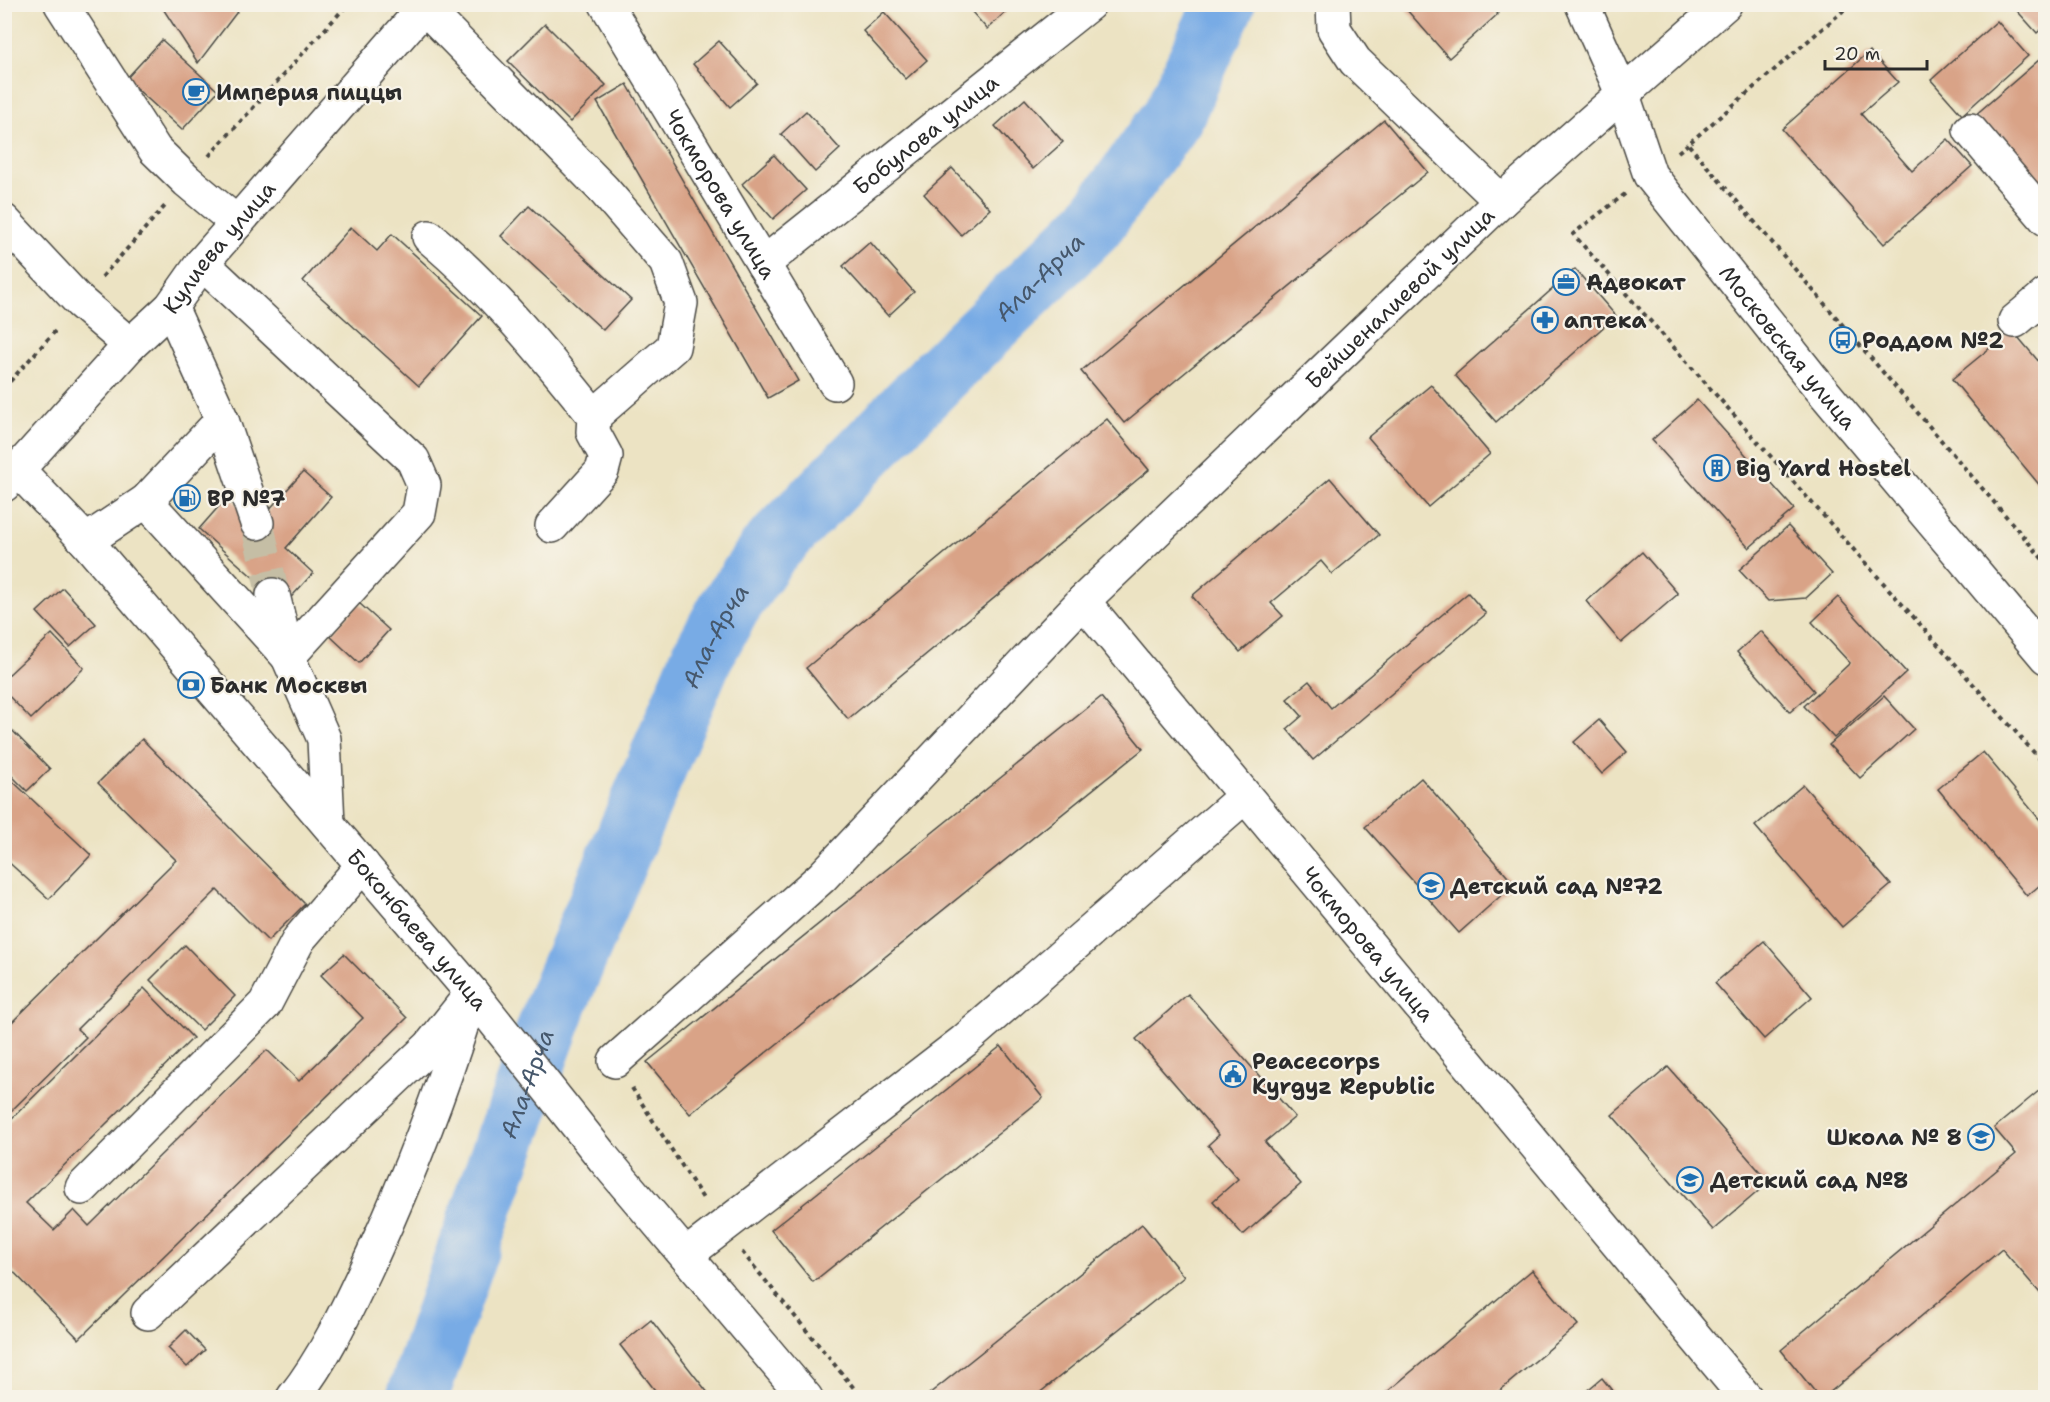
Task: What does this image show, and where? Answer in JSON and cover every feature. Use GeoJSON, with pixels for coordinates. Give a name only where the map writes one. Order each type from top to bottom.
{"type":"FeatureCollection","features":[{"type":"Feature","properties":{"kind":"street"},"geometry":{"type":"LineString","coordinates":[[61,4],[155,150],[187,181],[237,223]]}},
{"type":"Feature","properties":{"kind":"street","name":"Чокморова улица"},"geometry":{"type":"LineString","coordinates":[[606,4],[836,383]]}},
{"type":"Feature","properties":{"kind":"street","name":"Бобулова улица"},"geometry":{"type":"LineString","coordinates":[[763,264],[1089,4]]}},
{"type":"Feature","properties":{"kind":"street"},"geometry":{"type":"LineString","coordinates":[[1334,4],[1334,29],[1355,62],[1501,201]]}},
{"type":"Feature","properties":{"kind":"street","name":"Московская улица"},"geometry":{"type":"LineString","coordinates":[[1582,4],[1623,95],[1650,175],[1810,377],[2046,657]]}},
{"type":"Feature","properties":{"kind":"street","name":"Бейшеналиевой улица"},"geometry":{"type":"LineString","coordinates":[[615,1061],[822,877],[1083,601],[1501,201],[1725,4]]}},
{"type":"Feature","properties":{"kind":"street"},"geometry":{"type":"LineString","coordinates":[[425,6],[603,189],[666,262],[681,303],[673,347],[594,416]]}},
{"type":"Feature","properties":{"kind":"street","name":"Кулиева улица"},"geometry":{"type":"LineString","coordinates":[[11,478],[130,345],[171,307],[202,263],[425,6]]}},
{"type":"Feature","properties":{"kind":"street"},"geometry":{"type":"LineString","coordinates":[[1970,130],[2046,219]]}},
{"type":"Feature","properties":{"kind":"street"},"geometry":{"type":"LineString","coordinates":[[4,221],[80,302],[130,345]]}},
{"type":"Feature","properties":{"kind":"street"},"geometry":{"type":"LineString","coordinates":[[429,237],[471,272],[548,358],[594,416],[593,432],[606,456],[602,471],[552,526]]}},
{"type":"Feature","properties":{"kind":"street"},"geometry":{"type":"LineString","coordinates":[[202,263],[413,460],[424,485],[419,513],[288,657]]}},
{"type":"Feature","properties":{"kind":"street"},"geometry":{"type":"LineString","coordinates":[[2015,321],[2046,295]]}},
{"type":"Feature","properties":{"kind":"street"},"geometry":{"type":"LineString","coordinates":[[171,307],[222,420],[257,523]]}},
{"type":"Feature","properties":{"kind":"street"},"geometry":{"type":"LineString","coordinates":[[86,541],[146,501],[222,420]]}},
{"type":"Feature","properties":{"kind":"street","name":"Боконбаева улица"},"geometry":{"type":"LineString","coordinates":[[11,478],[86,541],[494,1019],[604,1159],[806,1398]]}},
{"type":"Feature","properties":{"kind":"street"},"geometry":{"type":"LineString","coordinates":[[146,501],[288,657]]}},
{"type":"Feature","properties":{"kind":"street"},"geometry":{"type":"LineString","coordinates":[[273,595],[288,657],[324,739],[328,824]]}},
{"type":"Feature","properties":{"kind":"street","name":"Чокморова улица"},"geometry":{"type":"LineString","coordinates":[[1083,601],[1746,1398]]}},
{"type":"Feature","properties":{"kind":"street"},"geometry":{"type":"LineString","coordinates":[[686,1255],[964,1041],[1245,796]]}},
{"type":"Feature","properties":{"kind":"street"},"geometry":{"type":"LineString","coordinates":[[81,1188],[265,1004],[299,939],[363,865]]}},
{"type":"Feature","properties":{"kind":"street"},"geometry":{"type":"LineString","coordinates":[[148,1313],[430,1046],[472,993]]}},
{"type":"Feature","properties":{"kind":"street"},"geometry":{"type":"LineString","coordinates":[[293,1398],[328,1344],[357,1288],[399,1196],[440,1092],[472,993]]}},
{"type":"Feature","properties":{"kind":"path"},"geometry":{"type":"LineString","coordinates":[[1851,4],[1688,144],[2046,563]]}},
{"type":"Feature","properties":{"kind":"path"},"geometry":{"type":"LineString","coordinates":[[1573,234],[2046,766]]}},
{"type":"Feature","properties":{"kind":"building"},"geometry":{"type":"Polygon","coordinates":[[[160,4],[243,4],[198,63],[160,4]]]}},
{"type":"Feature","properties":{"kind":"building"},"geometry":{"type":"Polygon","coordinates":[[[965,4],[1014,4],[987,29],[965,4]]]}},
{"type":"Feature","properties":{"kind":"building"},"geometry":{"type":"Polygon","coordinates":[[[1411,4],[1490,4],[1498,14],[1449,58],[1406,9],[1411,4]]]}},
{"type":"Feature","properties":{"kind":"building"},"geometry":{"type":"Polygon","coordinates":[[[2011,4],[2046,4],[2046,25],[2037,33],[2011,4]]]}},
{"type":"Feature","properties":{"kind":"building"},"geometry":{"type":"Polygon","coordinates":[[[884,12],[927,60],[906,79],[863,31],[884,12]]]}},
{"type":"Feature","properties":{"kind":"building"},"geometry":{"type":"Polygon","coordinates":[[[1997,21],[2028,56],[1962,115],[1931,80],[1997,21]]]}},
{"type":"Feature","properties":{"kind":"building"},"geometry":{"type":"Polygon","coordinates":[[[545,24],[606,85],[570,122],[508,61],[545,24]]]}},
{"type":"Feature","properties":{"kind":"building"},"geometry":{"type":"Polygon","coordinates":[[[162,40],[218,91],[182,130],[126,79],[162,40]]]}},
{"type":"Feature","properties":{"kind":"building"},"geometry":{"type":"Polygon","coordinates":[[[719,41],[757,83],[730,107],[693,64],[719,41]]]}},
{"type":"Feature","properties":{"kind":"building"},"geometry":{"type":"Polygon","coordinates":[[[1870,51],[1898,82],[1861,114],[1912,171],[1948,139],[1972,166],[1884,244],[1782,129],[1870,51]]]}},
{"type":"Feature","properties":{"kind":"building"},"geometry":{"type":"Polygon","coordinates":[[[2046,54],[2046,199],[1974,116],[2046,54]]]}},
{"type":"Feature","properties":{"kind":"building"},"geometry":{"type":"Polygon","coordinates":[[[627,84],[798,381],[768,398],[597,102],[627,84]]]}},
{"type":"Feature","properties":{"kind":"building"},"geometry":{"type":"Polygon","coordinates":[[[1025,99],[1063,142],[1033,169],[995,126],[1025,99]]]}},
{"type":"Feature","properties":{"kind":"building"},"geometry":{"type":"Polygon","coordinates":[[[806,111],[840,149],[815,172],[781,134],[806,111]]]}},
{"type":"Feature","properties":{"kind":"building"},"geometry":{"type":"Polygon","coordinates":[[[1384,120],[1428,172],[1124,423],[1081,371],[1384,120]]]}},
{"type":"Feature","properties":{"kind":"building"},"geometry":{"type":"Polygon","coordinates":[[[774,155],[806,190],[773,219],[742,184],[774,155]]]}},
{"type":"Feature","properties":{"kind":"building"},"geometry":{"type":"Polygon","coordinates":[[[952,168],[990,209],[961,235],[924,194],[952,168]]]}},
{"type":"Feature","properties":{"kind":"building"},"geometry":{"type":"Polygon","coordinates":[[[529,206],[631,300],[603,330],[501,236],[529,206]]]}},
{"type":"Feature","properties":{"kind":"building"},"geometry":{"type":"Polygon","coordinates":[[[351,227],[377,251],[392,234],[482,316],[419,386],[303,281],[351,227]]]}},
{"type":"Feature","properties":{"kind":"building"},"geometry":{"type":"Polygon","coordinates":[[[870,242],[914,292],[888,316],[843,266],[870,242]]]}},
{"type":"Feature","properties":{"kind":"building"},"geometry":{"type":"Polygon","coordinates":[[[1575,269],[1616,316],[1496,422],[1455,375],[1575,269]]]}},
{"type":"Feature","properties":{"kind":"building"},"geometry":{"type":"Polygon","coordinates":[[[2012,330],[2046,370],[2046,493],[1952,379],[2012,330]]]}},
{"type":"Feature","properties":{"kind":"building"},"geometry":{"type":"Polygon","coordinates":[[[1431,385],[1490,454],[1428,507],[1368,437],[1431,385]]]}},
{"type":"Feature","properties":{"kind":"building","name":"Big Yard Hostel"},"geometry":{"type":"Polygon","coordinates":[[[1697,400],[1794,509],[1749,548],[1652,440],[1697,400]]]}},
{"type":"Feature","properties":{"kind":"building"},"geometry":{"type":"Polygon","coordinates":[[[1107,419],[1149,470],[848,719],[806,668],[1107,419]]]}},
{"type":"Feature","properties":{"kind":"building"},"geometry":{"type":"Polygon","coordinates":[[[303,472],[331,497],[286,548],[313,573],[284,605],[199,529],[228,496],[257,523],[303,472]]]}},
{"type":"Feature","properties":{"kind":"building"},"geometry":{"type":"Polygon","coordinates":[[[1330,478],[1379,535],[1332,574],[1321,561],[1271,603],[1283,616],[1240,652],[1192,596],[1330,478]]]}},
{"type":"Feature","properties":{"kind":"building"},"geometry":{"type":"Polygon","coordinates":[[[1788,526],[1832,574],[1806,598],[1768,601],[1739,570],[1788,526]]]}},
{"type":"Feature","properties":{"kind":"building"},"geometry":{"type":"Polygon","coordinates":[[[1642,552],[1678,594],[1621,643],[1586,601],[1642,552]]]}},
{"type":"Feature","properties":{"kind":"building"},"geometry":{"type":"Polygon","coordinates":[[[63,588],[96,624],[70,647],[37,612],[63,588]]]}},
{"type":"Feature","properties":{"kind":"building"},"geometry":{"type":"Polygon","coordinates":[[[1468,593],[1486,614],[1313,760],[1287,729],[1302,716],[1287,699],[1309,681],[1331,708],[1468,593]]]}},
{"type":"Feature","properties":{"kind":"building"},"geometry":{"type":"Polygon","coordinates":[[[1838,597],[1906,672],[1834,738],[1804,706],[1850,663],[1812,622],[1838,597]]]}},
{"type":"Feature","properties":{"kind":"building"},"geometry":{"type":"Polygon","coordinates":[[[359,603],[389,630],[359,663],[330,636],[359,603]]]}},
{"type":"Feature","properties":{"kind":"building"},"geometry":{"type":"Polygon","coordinates":[[[1761,631],[1814,691],[1790,712],[1737,652],[1761,631]]]}},
{"type":"Feature","properties":{"kind":"building"},"geometry":{"type":"Polygon","coordinates":[[[52,634],[84,668],[31,719],[4,691],[4,679],[52,634]]]}},
{"type":"Feature","properties":{"kind":"building"},"geometry":{"type":"Polygon","coordinates":[[[1884,696],[1914,729],[1860,778],[1829,745],[1884,696]]]}},
{"type":"Feature","properties":{"kind":"building"},"geometry":{"type":"Polygon","coordinates":[[[1101,697],[1143,749],[690,1114],[647,1062],[1101,697]]]}},
{"type":"Feature","properties":{"kind":"building"},"geometry":{"type":"Polygon","coordinates":[[[1599,720],[1627,752],[1602,774],[1574,742],[1599,720]]]}},
{"type":"Feature","properties":{"kind":"building"},"geometry":{"type":"Polygon","coordinates":[[[4,722],[50,769],[27,791],[4,768],[4,722]]]}},
{"type":"Feature","properties":{"kind":"building"},"geometry":{"type":"Polygon","coordinates":[[[142,739],[305,904],[268,941],[217,890],[77,1029],[86,1037],[4,1118],[4,1030],[176,860],[98,783],[142,739]]]}},
{"type":"Feature","properties":{"kind":"building"},"geometry":{"type":"Polygon","coordinates":[[[1983,752],[2046,827],[2046,880],[2027,896],[1938,789],[1983,752]]]}},
{"type":"Feature","properties":{"kind":"building"},"geometry":{"type":"Polygon","coordinates":[[[4,773],[91,855],[49,899],[4,858],[4,773]]]}},
{"type":"Feature","properties":{"kind":"building"},"geometry":{"type":"Polygon","coordinates":[[[1421,778],[1514,884],[1459,933],[1365,827],[1421,778]]]}},
{"type":"Feature","properties":{"kind":"building"},"geometry":{"type":"Polygon","coordinates":[[[1803,785],[1891,885],[1842,927],[1755,826],[1803,785]]]}},
{"type":"Feature","properties":{"kind":"building"},"geometry":{"type":"Polygon","coordinates":[[[1764,941],[1812,997],[1764,1039],[1715,983],[1764,941]]]}},
{"type":"Feature","properties":{"kind":"building"},"geometry":{"type":"Polygon","coordinates":[[[185,945],[235,996],[201,1030],[150,980],[185,945]]]}},
{"type":"Feature","properties":{"kind":"building"},"geometry":{"type":"Polygon","coordinates":[[[344,954],[407,1018],[79,1339],[4,1262],[4,1126],[144,988],[193,1038],[26,1203],[54,1230],[74,1210],[89,1226],[267,1050],[299,1081],[363,1018],[321,975],[344,954]]]}},
{"type":"Feature","properties":{"kind":"building"},"geometry":{"type":"Polygon","coordinates":[[[1188,994],[1295,1117],[1265,1142],[1301,1184],[1243,1235],[1213,1201],[1238,1179],[1208,1145],[1219,1135],[1136,1039],[1188,994]]]}},
{"type":"Feature","properties":{"kind":"building"},"geometry":{"type":"Polygon","coordinates":[[[1001,1046],[1043,1098],[813,1282],[771,1230],[1001,1046]]]}},
{"type":"Feature","properties":{"kind":"building"},"geometry":{"type":"Polygon","coordinates":[[[1668,1067],[1769,1182],[1713,1230],[1612,1115],[1668,1067]]]}},
{"type":"Feature","properties":{"kind":"building"},"geometry":{"type":"Polygon","coordinates":[[[2046,1085],[2046,1300],[2002,1249],[1823,1398],[1820,1398],[1781,1350],[2016,1154],[1994,1128],[2046,1085]]]}},
{"type":"Feature","properties":{"kind":"building"},"geometry":{"type":"Polygon","coordinates":[[[1142,1224],[1184,1277],[1033,1398],[924,1398],[1142,1224]]]}},
{"type":"Feature","properties":{"kind":"building"},"geometry":{"type":"Polygon","coordinates":[[[1532,1270],[1578,1325],[1491,1398],[1380,1398],[1532,1270]]]}},
{"type":"Feature","properties":{"kind":"building"},"geometry":{"type":"Polygon","coordinates":[[[651,1320],[712,1398],[661,1398],[620,1345],[651,1320]]]}},
{"type":"Feature","properties":{"kind":"building"},"geometry":{"type":"Polygon","coordinates":[[[186,1330],[205,1350],[187,1367],[168,1348],[186,1330]]]}},
{"type":"Feature","properties":{"kind":"building"},"geometry":{"type":"Polygon","coordinates":[[[1602,1378],[1618,1398],[1578,1398],[1602,1378]]]}},
{"type":"Feature","properties":{"kind":"waterway","name":"Ала-Арча"},"geometry":{"type":"LineString","coordinates":[[417,1398],[490,1185],[557,1003],[702,657],[730,606],[769,550],[939,376],[1094,224],[1173,116],[1224,4]]}},
{"type":"Feature","properties":{"kind":"tunnel"},"geometry":{"type":"LineString","coordinates":[[257,523],[273,595]]}},
{"type":"Feature","properties":{"kind":"place","name":"Империя пиццы"},"geometry":{"type":"Point","coordinates":[196,92]}},
{"type":"Feature","properties":{"kind":"place","name":"Адвокат"},"geometry":{"type":"Point","coordinates":[1566,282]}},
{"type":"Feature","properties":{"kind":"place","name":"аптека"},"geometry":{"type":"Point","coordinates":[1545,320]}},
{"type":"Feature","properties":{"kind":"place","name":"Роддом №2"},"geometry":{"type":"Point","coordinates":[1843,340]}},
{"type":"Feature","properties":{"kind":"place","name":"Big Yard Hostel"},"geometry":{"type":"Point","coordinates":[1717,468]}},
{"type":"Feature","properties":{"kind":"place","name":"BP №7"},"geometry":{"type":"Point","coordinates":[187,498]}},
{"type":"Feature","properties":{"kind":"place","name":"Банк Москвы"},"geometry":{"type":"Point","coordinates":[191,685]}},
{"type":"Feature","properties":{"kind":"place","name":"Детский сад №72"},"geometry":{"type":"Point","coordinates":[1431,886]}},
{"type":"Feature","properties":{"kind":"place","name":"Peacecorps Kyrgyz Republic"},"geometry":{"type":"Point","coordinates":[1233,1074]}},
{"type":"Feature","properties":{"kind":"place","name":"Школа № 8"},"geometry":{"type":"Point","coordinates":[1981,1137]}},
{"type":"Feature","properties":{"kind":"place","name":"Детский сад №8"},"geometry":{"type":"Point","coordinates":[1690,1180]}}]}
